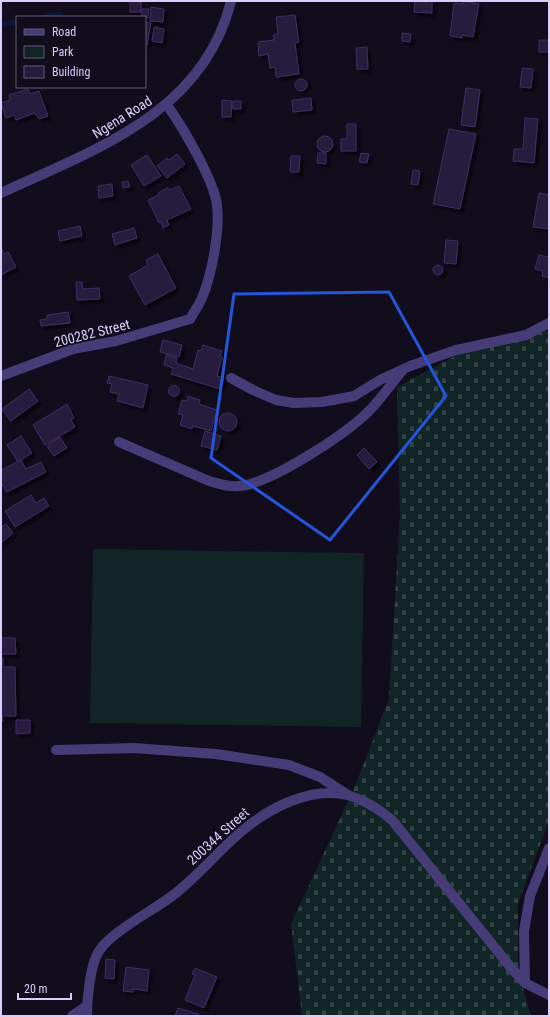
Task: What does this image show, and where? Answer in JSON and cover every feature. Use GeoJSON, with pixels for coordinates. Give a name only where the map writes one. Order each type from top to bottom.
{"type":"FeatureCollection","features":[{"type":"Feature","properties":{"kind":"street","name":"Ngena Road"},"geometry":{"type":"LineString","coordinates":[[1,193],[116,140],[167,105],[189,83],[214,45],[231,1]]}},
{"type":"Feature","properties":{"kind":"street","name":"200282 Street"},"geometry":{"type":"LineString","coordinates":[[1,376],[73,349],[116,341],[190,319],[202,297],[214,255],[218,226],[217,204],[211,182],[177,119],[167,105]]}},
{"type":"Feature","properties":{"kind":"street"},"geometry":{"type":"LineString","coordinates":[[232,378],[253,390],[276,400],[301,403],[322,402],[354,396],[380,380],[403,369],[456,350],[526,335],[549,323]]}},
{"type":"Feature","properties":{"kind":"street"},"geometry":{"type":"LineString","coordinates":[[119,442],[209,481],[224,485],[239,486],[252,484],[279,473],[344,432],[369,411],[403,369]]}},
{"type":"Feature","properties":{"kind":"street"},"geometry":{"type":"LineString","coordinates":[[56,750],[134,748],[216,754],[289,765],[320,777],[348,795]]}},
{"type":"Feature","properties":{"kind":"street","name":"200344 Street"},"geometry":{"type":"LineString","coordinates":[[87,1011],[94,962],[100,950],[117,934],[185,886],[241,831],[264,814],[303,797],[330,794],[348,795],[380,810],[392,820],[498,952],[526,983],[549,995]]}},
{"type":"Feature","properties":{"kind":"street"},"geometry":{"type":"LineString","coordinates":[[526,983],[524,931],[529,903],[549,848]]}},
{"type":"Feature","properties":{"kind":"street"},"geometry":{"type":"LineString","coordinates":[[72,1016],[87,1011]]}},
{"type":"Feature","properties":{"kind":"highlighted area"},"geometry":{"type":"Polygon","coordinates":[[[389,292],[446,396],[330,540],[211,458],[234,294],[389,292]]]}},
{"type":"Feature","properties":{"kind":"green space"},"geometry":{"type":"Polygon","coordinates":[[[549,330],[549,821],[518,904],[518,960],[523,989],[531,1016],[302,1016],[291,924],[355,786],[389,699],[400,514],[397,387],[459,354],[549,330]]]}},
{"type":"Feature","properties":{"kind":"green space"},"geometry":{"type":"Polygon","coordinates":[[[93,549],[364,553],[361,727],[90,723],[93,549]]]}},
{"type":"Feature","properties":{"kind":"building"},"geometry":{"type":"Polygon","coordinates":[[[130,1],[141,2],[141,12],[130,12],[130,1]]]}},
{"type":"Feature","properties":{"kind":"building"},"geometry":{"type":"Polygon","coordinates":[[[415,1],[432,1],[432,13],[414,12],[415,1]]]}},
{"type":"Feature","properties":{"kind":"building"},"geometry":{"type":"Polygon","coordinates":[[[463,1],[479,4],[473,37],[462,35],[462,38],[450,36],[454,3],[463,4],[463,1]]]}},
{"type":"Feature","properties":{"kind":"building"},"geometry":{"type":"Polygon","coordinates":[[[151,7],[164,9],[163,22],[150,21],[151,7]]]}},
{"type":"Feature","properties":{"kind":"building"},"geometry":{"type":"Polygon","coordinates":[[[142,9],[149,9],[148,18],[146,16],[142,16],[142,9]]]}},
{"type":"Feature","properties":{"kind":"building"},"geometry":{"type":"Polygon","coordinates":[[[295,15],[299,42],[295,43],[299,74],[276,77],[275,67],[270,68],[268,54],[259,56],[258,42],[274,40],[273,35],[278,34],[276,17],[295,15]]]}},
{"type":"Feature","properties":{"kind":"building"},"geometry":{"type":"Polygon","coordinates":[[[146,22],[151,23],[146,45],[146,22]]]}},
{"type":"Feature","properties":{"kind":"building"},"geometry":{"type":"Polygon","coordinates":[[[154,27],[164,29],[162,43],[152,41],[154,27]]]}},
{"type":"Feature","properties":{"kind":"building"},"geometry":{"type":"Polygon","coordinates":[[[402,33],[411,34],[410,42],[402,41],[402,33]]]}},
{"type":"Feature","properties":{"kind":"building"},"geometry":{"type":"Polygon","coordinates":[[[539,40],[549,40],[549,52],[539,52],[539,40]]]}},
{"type":"Feature","properties":{"kind":"building"},"geometry":{"type":"Polygon","coordinates":[[[367,47],[368,69],[357,69],[356,48],[367,47]]]}},
{"type":"Feature","properties":{"kind":"building"},"geometry":{"type":"Polygon","coordinates":[[[522,68],[533,69],[531,88],[520,87],[522,68]]]}},
{"type":"Feature","properties":{"kind":"building"},"geometry":{"type":"Polygon","coordinates":[[[301,79],[305,81],[307,85],[305,89],[301,91],[297,89],[295,85],[297,81],[301,79]]]}},
{"type":"Feature","properties":{"kind":"building"},"geometry":{"type":"Polygon","coordinates":[[[466,88],[480,90],[475,127],[461,125],[466,88]]]}},
{"type":"Feature","properties":{"kind":"building"},"geometry":{"type":"Polygon","coordinates":[[[28,89],[30,94],[39,91],[48,116],[39,119],[35,113],[16,120],[14,115],[6,118],[1,103],[10,100],[9,95],[28,89]]]}},
{"type":"Feature","properties":{"kind":"building"},"geometry":{"type":"Polygon","coordinates":[[[311,98],[312,110],[293,112],[292,100],[311,98]]]}},
{"type":"Feature","properties":{"kind":"building"},"geometry":{"type":"Polygon","coordinates":[[[222,100],[232,101],[231,117],[222,117],[222,100]]]}},
{"type":"Feature","properties":{"kind":"building"},"geometry":{"type":"Polygon","coordinates":[[[233,101],[241,101],[241,109],[233,109],[233,101]]]}},
{"type":"Feature","properties":{"kind":"building"},"geometry":{"type":"Polygon","coordinates":[[[525,118],[538,119],[534,163],[513,161],[514,149],[523,149],[525,118]]]}},
{"type":"Feature","properties":{"kind":"building"},"geometry":{"type":"Polygon","coordinates":[[[347,124],[356,124],[356,151],[341,151],[341,139],[347,139],[347,124]]]}},
{"type":"Feature","properties":{"kind":"building"},"geometry":{"type":"Polygon","coordinates":[[[449,129],[476,134],[460,209],[433,204],[449,129]]]}},
{"type":"Feature","properties":{"kind":"building"},"geometry":{"type":"Polygon","coordinates":[[[325,136],[332,141],[333,144],[328,151],[325,152],[318,147],[317,144],[322,137],[325,136]]]}},
{"type":"Feature","properties":{"kind":"building"},"geometry":{"type":"Polygon","coordinates":[[[318,153],[326,153],[326,164],[317,163],[318,153]]]}},
{"type":"Feature","properties":{"kind":"building"},"geometry":{"type":"Polygon","coordinates":[[[361,153],[369,154],[367,163],[359,162],[361,153]]]}},
{"type":"Feature","properties":{"kind":"building"},"geometry":{"type":"Polygon","coordinates":[[[177,154],[185,164],[167,178],[157,166],[167,158],[169,160],[177,154]]]}},
{"type":"Feature","properties":{"kind":"building"},"geometry":{"type":"Polygon","coordinates":[[[147,155],[161,176],[144,186],[131,165],[147,155]]]}},
{"type":"Feature","properties":{"kind":"building"},"geometry":{"type":"Polygon","coordinates":[[[291,156],[300,156],[299,172],[290,172],[291,156]]]}},
{"type":"Feature","properties":{"kind":"building"},"geometry":{"type":"Polygon","coordinates":[[[413,170],[420,171],[418,185],[411,184],[413,170]]]}},
{"type":"Feature","properties":{"kind":"building"},"geometry":{"type":"Polygon","coordinates":[[[128,181],[130,187],[123,188],[122,182],[128,181]]]}},
{"type":"Feature","properties":{"kind":"building"},"geometry":{"type":"Polygon","coordinates":[[[112,184],[113,196],[99,198],[98,186],[112,184]]]}},
{"type":"Feature","properties":{"kind":"building"},"geometry":{"type":"Polygon","coordinates":[[[179,186],[191,209],[167,220],[169,225],[163,228],[148,200],[159,195],[158,193],[168,188],[169,190],[179,186]]]}},
{"type":"Feature","properties":{"kind":"building"},"geometry":{"type":"Polygon","coordinates":[[[539,193],[549,195],[549,229],[533,227],[539,193]]]}},
{"type":"Feature","properties":{"kind":"building"},"geometry":{"type":"Polygon","coordinates":[[[80,226],[82,236],[60,241],[58,231],[80,226]]]}},
{"type":"Feature","properties":{"kind":"building"},"geometry":{"type":"Polygon","coordinates":[[[134,228],[137,238],[115,245],[112,234],[134,228]]]}},
{"type":"Feature","properties":{"kind":"building"},"geometry":{"type":"Polygon","coordinates":[[[446,240],[458,241],[456,264],[444,263],[446,240]]]}},
{"type":"Feature","properties":{"kind":"building"},"geometry":{"type":"Polygon","coordinates":[[[2,249],[4,254],[8,252],[16,267],[1,275],[2,249]]]}},
{"type":"Feature","properties":{"kind":"building"},"geometry":{"type":"Polygon","coordinates":[[[158,254],[176,288],[145,305],[129,276],[148,265],[146,260],[158,254]]]}},
{"type":"Feature","properties":{"kind":"building"},"geometry":{"type":"Polygon","coordinates":[[[549,254],[549,278],[542,276],[543,271],[535,269],[539,255],[548,257],[549,254]]]}},
{"type":"Feature","properties":{"kind":"building"},"geometry":{"type":"Polygon","coordinates":[[[436,265],[440,265],[442,266],[442,274],[436,275],[433,272],[433,268],[436,265]]]}},
{"type":"Feature","properties":{"kind":"building"},"geometry":{"type":"Polygon","coordinates":[[[76,282],[82,282],[83,289],[99,288],[100,299],[77,300],[76,282]]]}},
{"type":"Feature","properties":{"kind":"building"},"geometry":{"type":"Polygon","coordinates":[[[68,312],[70,323],[41,326],[40,320],[47,319],[47,315],[68,312]]]}},
{"type":"Feature","properties":{"kind":"building"},"geometry":{"type":"Polygon","coordinates":[[[163,340],[182,345],[179,357],[160,352],[163,340]]]}},
{"type":"Feature","properties":{"kind":"building"},"geometry":{"type":"Polygon","coordinates":[[[203,345],[222,351],[217,376],[224,378],[220,389],[171,374],[173,368],[164,365],[166,355],[177,358],[176,363],[193,369],[198,350],[201,351],[203,345]]]}},
{"type":"Feature","properties":{"kind":"building"},"geometry":{"type":"Polygon","coordinates":[[[109,376],[148,385],[143,408],[117,401],[119,394],[110,392],[112,384],[107,383],[109,376]]]}},
{"type":"Feature","properties":{"kind":"building"},"geometry":{"type":"Polygon","coordinates":[[[172,386],[176,386],[178,387],[178,395],[172,396],[169,393],[169,389],[172,386]]]}},
{"type":"Feature","properties":{"kind":"building"},"geometry":{"type":"Polygon","coordinates":[[[29,389],[38,401],[11,421],[2,409],[29,389]]]}},
{"type":"Feature","properties":{"kind":"building"},"geometry":{"type":"Polygon","coordinates":[[[188,396],[200,400],[199,404],[217,410],[211,431],[193,426],[192,429],[180,425],[183,415],[178,414],[182,400],[187,401],[188,396]]]}},
{"type":"Feature","properties":{"kind":"building"},"geometry":{"type":"Polygon","coordinates":[[[67,404],[74,418],[71,420],[75,427],[45,445],[33,425],[67,404]]]}},
{"type":"Feature","properties":{"kind":"building"},"geometry":{"type":"Polygon","coordinates":[[[228,413],[234,416],[237,422],[234,428],[228,431],[222,428],[219,422],[222,416],[228,413]]]}},
{"type":"Feature","properties":{"kind":"building"},"geometry":{"type":"Polygon","coordinates":[[[205,431],[221,436],[217,450],[201,446],[205,431]]]}},
{"type":"Feature","properties":{"kind":"building"},"geometry":{"type":"Polygon","coordinates":[[[21,436],[32,453],[18,462],[7,445],[21,436]]]}},
{"type":"Feature","properties":{"kind":"building"},"geometry":{"type":"Polygon","coordinates":[[[60,437],[67,448],[54,456],[47,446],[60,437]]]}},
{"type":"Feature","properties":{"kind":"building"},"geometry":{"type":"Polygon","coordinates":[[[364,448],[377,462],[369,469],[357,455],[364,448]]]}},
{"type":"Feature","properties":{"kind":"building"},"geometry":{"type":"Polygon","coordinates":[[[21,460],[26,469],[41,462],[46,472],[7,492],[1,483],[1,470],[21,460]]]}},
{"type":"Feature","properties":{"kind":"building"},"geometry":{"type":"Polygon","coordinates":[[[31,495],[36,503],[44,498],[49,506],[15,527],[5,511],[31,495]]]}},
{"type":"Feature","properties":{"kind":"building"},"geometry":{"type":"Polygon","coordinates":[[[6,524],[13,533],[1,543],[1,527],[6,524]]]}},
{"type":"Feature","properties":{"kind":"building"},"geometry":{"type":"Polygon","coordinates":[[[1,638],[15,638],[16,654],[1,654],[1,638]]]}},
{"type":"Feature","properties":{"kind":"building"},"geometry":{"type":"Polygon","coordinates":[[[1,658],[3,658],[3,667],[15,667],[16,716],[2,716],[3,721],[1,721],[1,658]]]}},
{"type":"Feature","properties":{"kind":"building"},"geometry":{"type":"Polygon","coordinates":[[[16,720],[30,720],[30,733],[16,734],[16,720]]]}},
{"type":"Feature","properties":{"kind":"building"},"geometry":{"type":"Polygon","coordinates":[[[106,959],[115,960],[114,979],[105,978],[106,959]]]}},
{"type":"Feature","properties":{"kind":"building"},"geometry":{"type":"Polygon","coordinates":[[[126,967],[149,970],[147,991],[133,989],[133,992],[123,991],[126,967]]]}},
{"type":"Feature","properties":{"kind":"building"},"geometry":{"type":"Polygon","coordinates":[[[195,968],[217,977],[204,1008],[185,1000],[195,975],[192,974],[195,968]]]}},
{"type":"Feature","properties":{"kind":"building"},"geometry":{"type":"Polygon","coordinates":[[[178,1008],[199,1014],[198,1016],[175,1016],[178,1008]]]}},
{"type":"Feature","properties":{"kind":"waterway"},"geometry":{"type":"LineString","coordinates":[[49,16],[60,14]]}},
{"type":"Feature","properties":{"kind":"waterway"},"geometry":{"type":"LineString","coordinates":[[1,24],[16,22]]}}]}
